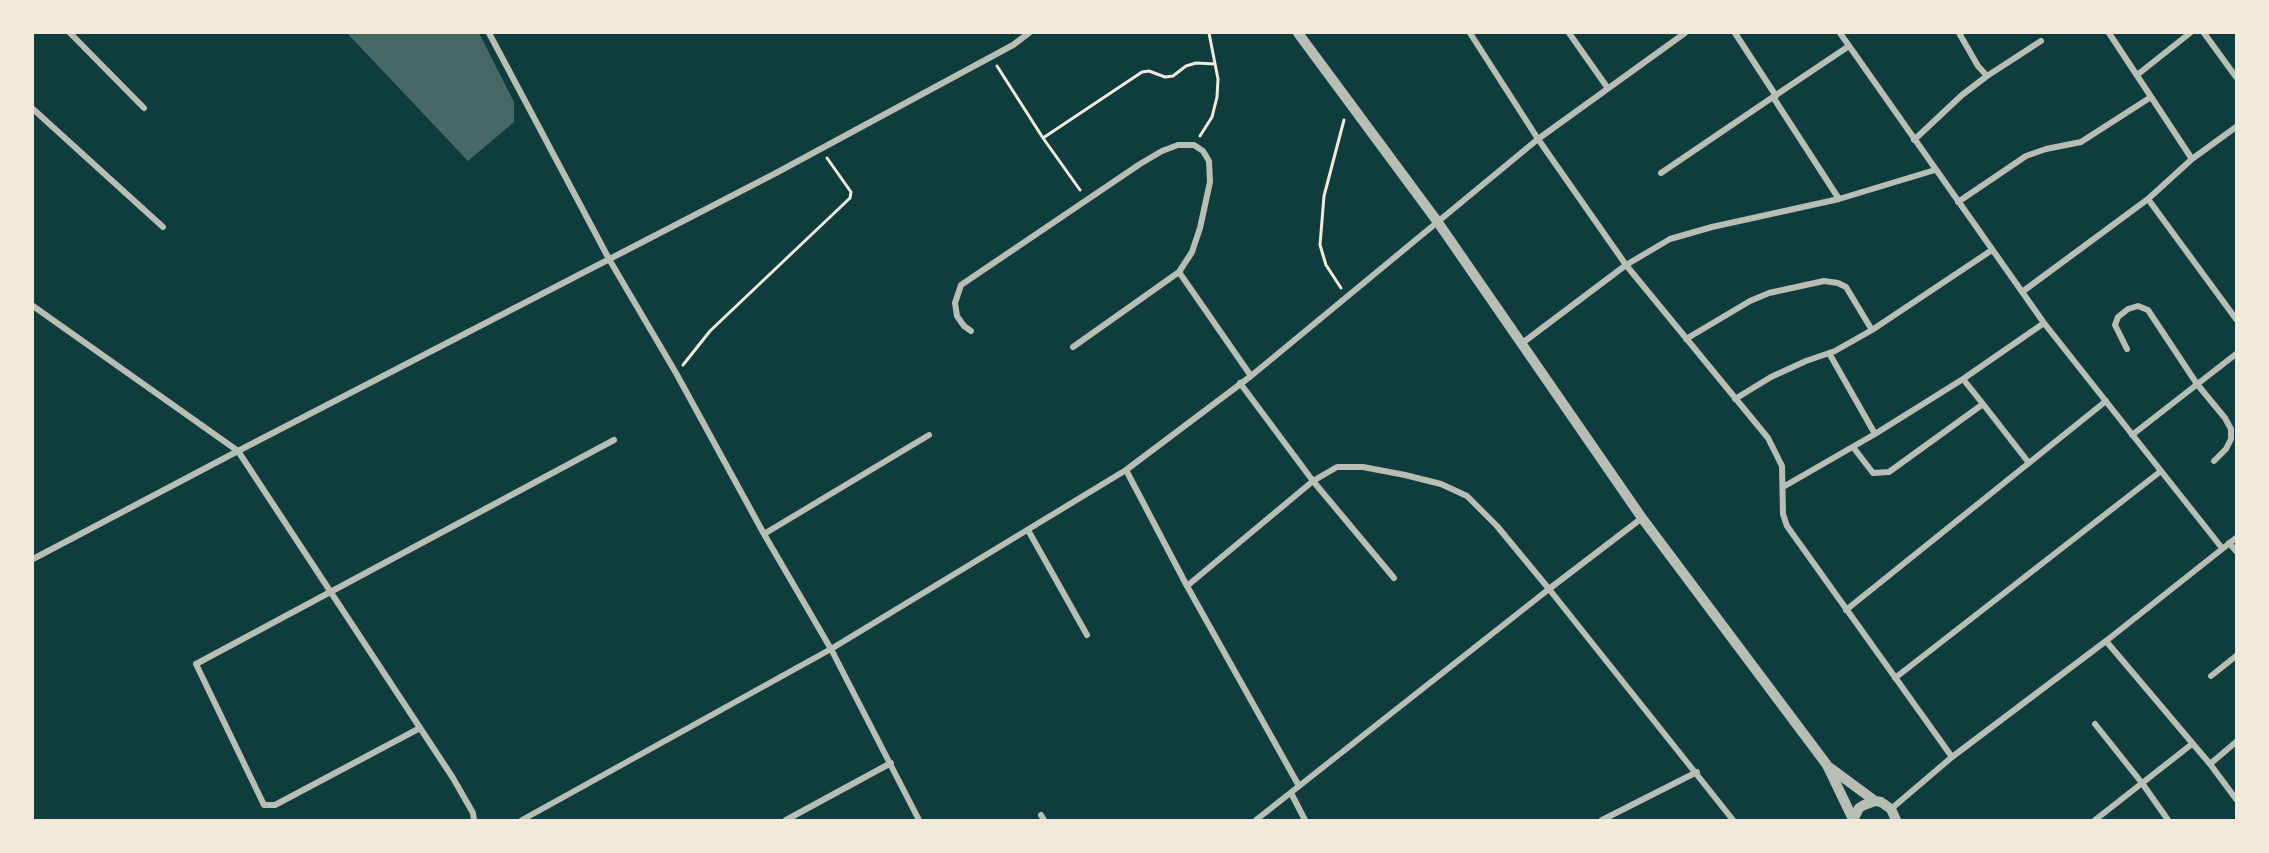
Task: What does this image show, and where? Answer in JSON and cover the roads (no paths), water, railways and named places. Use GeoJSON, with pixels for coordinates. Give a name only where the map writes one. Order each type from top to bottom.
{"type":"FeatureCollection","features":[{"type":"Feature","properties":{"kind":"street"},"geometry":{"type":"LineString","coordinates":[[70,33],[144,108]]}},
{"type":"Feature","properties":{"kind":"street"},"geometry":{"type":"LineString","coordinates":[[489,33],[609,259],[676,373],[764,534],[831,649],[919,820]]}},
{"type":"Feature","properties":{"kind":"street"},"geometry":{"type":"LineString","coordinates":[[33,559],[821,149],[992,57],[1029,33]]}},
{"type":"Feature","properties":{"kind":"street"},"geometry":{"type":"LineString","coordinates":[[1298,33],[1437,221],[1642,518],[1827,765],[1853,820]]}},
{"type":"Feature","properties":{"kind":"street"},"geometry":{"type":"LineString","coordinates":[[1470,33],[1538,139],[1626,265],[1768,438],[1782,466],[1783,514],[1787,526],[1952,757]]}},
{"type":"Feature","properties":{"kind":"street"},"geometry":{"type":"LineString","coordinates":[[1569,33],[1607,87]]}},
{"type":"Feature","properties":{"kind":"street"},"geometry":{"type":"LineString","coordinates":[[522,820],[831,649],[1126,470],[1251,376],[1538,139],[1607,87],[1685,33]]}},
{"type":"Feature","properties":{"kind":"street"},"geometry":{"type":"LineString","coordinates":[[1735,33],[1839,200]]}},
{"type":"Feature","properties":{"kind":"street"},"geometry":{"type":"LineString","coordinates":[[1840,33],[2044,323],[2222,548]]}},
{"type":"Feature","properties":{"kind":"street"},"geometry":{"type":"LineString","coordinates":[[1959,33],[1978,66],[1987,76]]}},
{"type":"Feature","properties":{"kind":"street"},"geometry":{"type":"LineString","coordinates":[[2109,33],[2192,159]]}},
{"type":"Feature","properties":{"kind":"street"},"geometry":{"type":"LineString","coordinates":[[2137,75],[2190,33]]}},
{"type":"Feature","properties":{"kind":"street"},"geometry":{"type":"LineString","coordinates":[[2204,33],[2236,77]]}},
{"type":"Feature","properties":{"kind":"street"},"geometry":{"type":"LineString","coordinates":[[1914,140],[1962,95],[2041,41]]}},
{"type":"Feature","properties":{"kind":"street"},"geometry":{"type":"LineString","coordinates":[[1661,173],[1849,46]]}},
{"type":"Feature","properties":{"kind":"street"},"geometry":{"type":"LineString","coordinates":[[1958,202],[2026,156],[2046,149],[2081,142],[2151,97]]}},
{"type":"Feature","properties":{"kind":"street"},"geometry":{"type":"LineString","coordinates":[[33,110],[163,227]]}},
{"type":"Feature","properties":{"kind":"street"},"geometry":{"type":"LineString","coordinates":[[2022,292],[2148,199],[2192,159],[2236,127]]}},
{"type":"Feature","properties":{"kind":"street"},"geometry":{"type":"LineString","coordinates":[[971,331],[957,316],[955,303],[961,285],[1162,151],[1178,145],[1194,145],[1203,150],[1209,161],[1210,182],[1192,252],[1179,272],[1073,347]]}},
{"type":"Feature","properties":{"kind":"street"},"geometry":{"type":"LineString","coordinates":[[1521,344],[1626,265],[1670,239],[1712,227],[1839,200],[1935,170]]}},
{"type":"Feature","properties":{"kind":"street"},"geometry":{"type":"LineString","coordinates":[[2148,199],[2236,319]]}},
{"type":"Feature","properties":{"kind":"street"},"geometry":{"type":"LineString","coordinates":[[1736,399],[1771,377],[1829,353],[1872,330],[1992,250]]}},
{"type":"Feature","properties":{"kind":"street"},"geometry":{"type":"LineString","coordinates":[[1179,272],[1251,376]]}},
{"type":"Feature","properties":{"kind":"street"},"geometry":{"type":"LineString","coordinates":[[1686,339],[1750,301],[1788,288],[1824,281],[1838,282],[1846,287],[1872,330]]}},
{"type":"Feature","properties":{"kind":"street"},"geometry":{"type":"LineString","coordinates":[[33,306],[238,451],[453,778],[473,813],[474,820]]}},
{"type":"Feature","properties":{"kind":"street"},"geometry":{"type":"LineString","coordinates":[[2127,349],[2115,325],[2118,317],[2128,309],[2138,306],[2148,310],[2197,384],[2225,418],[2231,429],[2231,438],[2226,449],[2214,461]]}},
{"type":"Feature","properties":{"kind":"street"},"geometry":{"type":"LineString","coordinates":[[1783,487],[1875,434],[1963,379],[2044,323]]}},
{"type":"Feature","properties":{"kind":"street"},"geometry":{"type":"LineString","coordinates":[[1829,353],[1875,434]]}},
{"type":"Feature","properties":{"kind":"street"},"geometry":{"type":"LineString","coordinates":[[2132,435],[2236,354]]}},
{"type":"Feature","properties":{"kind":"street"},"geometry":{"type":"LineString","coordinates":[[1963,379],[2029,463]]}},
{"type":"Feature","properties":{"kind":"street"},"geometry":{"type":"LineString","coordinates":[[1240,383],[1313,481],[1395,578]]}},
{"type":"Feature","properties":{"kind":"street"},"geometry":{"type":"LineString","coordinates":[[1846,610],[2106,401]]}},
{"type":"Feature","properties":{"kind":"street"},"geometry":{"type":"LineString","coordinates":[[1853,447],[1872,473],[1889,472],[1983,404]]}},
{"type":"Feature","properties":{"kind":"street"},"geometry":{"type":"LineString","coordinates":[[764,534],[929,435]]}},
{"type":"Feature","properties":{"kind":"street"},"geometry":{"type":"LineString","coordinates":[[420,728],[275,804],[264,805],[196,664],[614,440]]}},
{"type":"Feature","properties":{"kind":"street"},"geometry":{"type":"LineString","coordinates":[[1187,586],[1313,481],[1337,467],[1363,467],[1441,484],[1467,496],[1497,526],[1733,820]]}},
{"type":"Feature","properties":{"kind":"street"},"geometry":{"type":"LineString","coordinates":[[1126,470],[1187,586],[1299,786]]}},
{"type":"Feature","properties":{"kind":"street"},"geometry":{"type":"LineString","coordinates":[[1895,678],[2161,471]]}},
{"type":"Feature","properties":{"kind":"street"},"geometry":{"type":"LineString","coordinates":[[1256,820],[1642,518]]}},
{"type":"Feature","properties":{"kind":"street"},"geometry":{"type":"LineString","coordinates":[[1028,530],[1087,635]]}},
{"type":"Feature","properties":{"kind":"street"},"geometry":{"type":"LineString","coordinates":[[1892,809],[1952,757],[2106,641],[2236,538]]}},
{"type":"Feature","properties":{"kind":"street"},"geometry":{"type":"LineString","coordinates":[[2229,543],[2236,551]]}},
{"type":"Feature","properties":{"kind":"street"},"geometry":{"type":"LineString","coordinates":[[2106,641],[2210,764],[2236,799]]}},
{"type":"Feature","properties":{"kind":"street"},"geometry":{"type":"LineString","coordinates":[[2211,675],[2236,656]]}},
{"type":"Feature","properties":{"kind":"street"},"geometry":{"type":"LineString","coordinates":[[2095,724],[2168,820]]}},
{"type":"Feature","properties":{"kind":"street"},"geometry":{"type":"LineString","coordinates":[[2210,764],[2236,742]]}},
{"type":"Feature","properties":{"kind":"street"},"geometry":{"type":"LineString","coordinates":[[2095,820],[2192,744]]}},
{"type":"Feature","properties":{"kind":"street"},"geometry":{"type":"LineString","coordinates":[[786,820],[891,763]]}},
{"type":"Feature","properties":{"kind":"street"},"geometry":{"type":"LineString","coordinates":[[1827,765],[1875,801]]}},
{"type":"Feature","properties":{"kind":"street"},"geometry":{"type":"LineString","coordinates":[[1602,820],[1696,772]]}},
{"type":"Feature","properties":{"kind":"street"},"geometry":{"type":"LineString","coordinates":[[1291,793],[1305,820]]}},
{"type":"Feature","properties":{"kind":"street"},"geometry":{"type":"LineString","coordinates":[[1853,820],[1859,808],[1875,801],[1892,809],[1896,820]]}}]}
